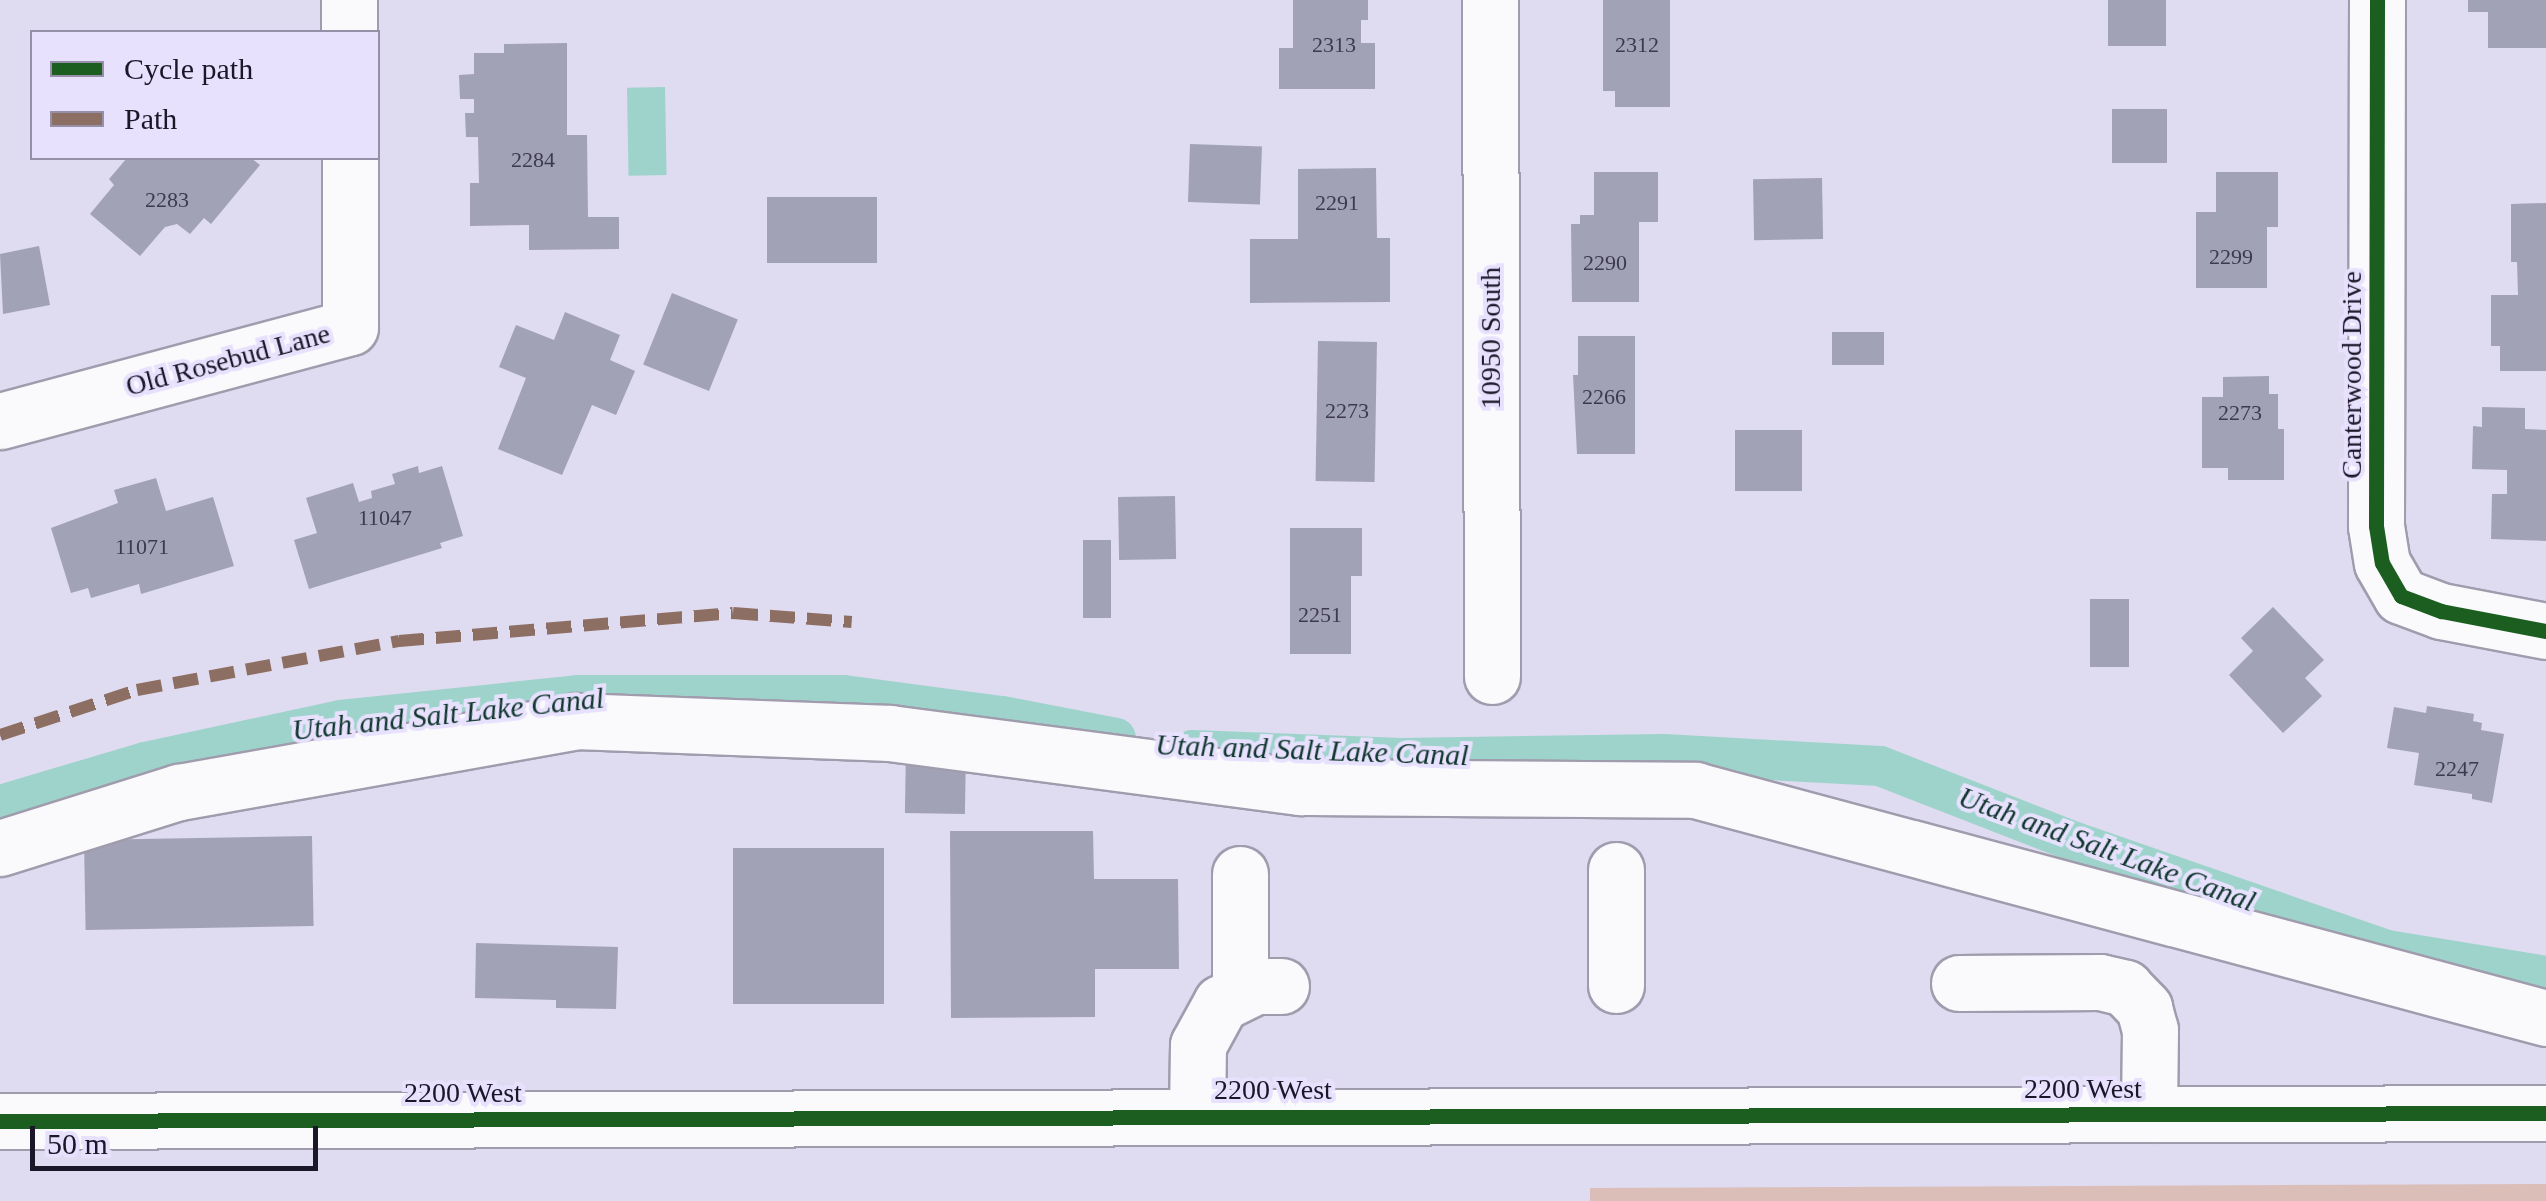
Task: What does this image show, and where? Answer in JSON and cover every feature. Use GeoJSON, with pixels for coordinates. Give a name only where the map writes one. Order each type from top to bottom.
{"type":"FeatureCollection","features":[{"type":"Feature","properties":{"kind":"street"},"geometry":{"type":"LineString","coordinates":[[349,0],[350,30]]}},
{"type":"Feature","properties":{"kind":"street","name":"10950 South"},"geometry":{"type":"LineString","coordinates":[[1490,0],[1492,676]]}},
{"type":"Feature","properties":{"kind":"street","name":"Canterwood Drive"},"geometry":{"type":"LineString","coordinates":[[2377,0],[2376,526],[2382,563],[2402,596],[2441,611],[2546,631]]}},
{"type":"Feature","properties":{"kind":"street","name":"Old Rosebud Lane"},"geometry":{"type":"LineString","coordinates":[[0,421],[350,327],[350,160]]}},
{"type":"Feature","properties":{"kind":"street"},"geometry":{"type":"LineString","coordinates":[[0,848],[179,792],[578,722],[890,733],[1300,786],[1694,790],[2546,1018]]}},
{"type":"Feature","properties":{"kind":"street"},"geometry":{"type":"LineString","coordinates":[[1616,870],[1616,985]]}},
{"type":"Feature","properties":{"kind":"street"},"geometry":{"type":"LineString","coordinates":[[1197,1116],[1198,1045],[1221,1003],[1260,990],[1240,874]]}},
{"type":"Feature","properties":{"kind":"street"},"geometry":{"type":"LineString","coordinates":[[1959,983],[2100,982],[2125,988],[2144,1008],[2150,1030],[2149,1114]]}},
{"type":"Feature","properties":{"kind":"street","name":"2200 West"},"geometry":{"type":"LineString","coordinates":[[0,1120],[2546,1113]]}},
{"type":"Feature","properties":{"kind":"shaded area"},"geometry":{"type":"Polygon","coordinates":[[[665,87],[667,175],[629,176],[627,88],[665,87]]]}},
{"type":"Feature","properties":{"kind":"shaded area"},"geometry":{"type":"Polygon","coordinates":[[[2546,1184],[2546,1201],[1590,1201],[1590,1188],[2546,1184]]]}},
{"type":"Feature","properties":{"kind":"building"},"geometry":{"type":"Polygon","coordinates":[[[1293,0],[1368,0],[1368,20],[1361,20],[1361,43],[1375,43],[1375,89],[1279,89],[1279,48],[1293,48],[1293,0]]]}},
{"type":"Feature","properties":{"kind":"building"},"geometry":{"type":"Polygon","coordinates":[[[1603,0],[1670,0],[1670,107],[1615,107],[1615,91],[1603,91],[1603,0]]]}},
{"type":"Feature","properties":{"kind":"building"},"geometry":{"type":"Polygon","coordinates":[[[2108,0],[2166,0],[2166,46],[2108,46],[2108,0]]]}},
{"type":"Feature","properties":{"kind":"building"},"geometry":{"type":"Polygon","coordinates":[[[2468,0],[2546,0],[2546,48],[2488,48],[2488,12],[2468,12],[2468,0]]]}},
{"type":"Feature","properties":{"kind":"building"},"geometry":{"type":"Polygon","coordinates":[[[567,43],[567,135],[587,135],[588,217],[619,217],[619,249],[529,250],[529,225],[470,226],[470,183],[479,183],[478,137],[466,137],[465,113],[474,113],[474,99],[460,99],[459,75],[474,74],[474,53],[504,53],[504,44],[567,43]]]}},
{"type":"Feature","properties":{"kind":"building"},"geometry":{"type":"Polygon","coordinates":[[[2112,109],[2167,109],[2167,163],[2112,163],[2112,109]]]}},
{"type":"Feature","properties":{"kind":"building"},"geometry":{"type":"Polygon","coordinates":[[[1190,144],[1262,147],[1260,204],[1188,202],[1190,144]]]}},
{"type":"Feature","properties":{"kind":"building"},"geometry":{"type":"Polygon","coordinates":[[[125,160],[254,160],[260,165],[211,224],[204,218],[190,234],[177,224],[165,227],[140,256],[90,214],[114,185],[109,179],[125,160]]]}},
{"type":"Feature","properties":{"kind":"building"},"geometry":{"type":"Polygon","coordinates":[[[1376,168],[1377,238],[1390,238],[1390,302],[1250,303],[1250,239],[1298,239],[1298,169],[1376,168]]]}},
{"type":"Feature","properties":{"kind":"building"},"geometry":{"type":"Polygon","coordinates":[[[1594,172],[1658,172],[1658,222],[1639,222],[1639,302],[1572,302],[1571,224],[1580,224],[1580,215],[1594,215],[1594,172]]]}},
{"type":"Feature","properties":{"kind":"building"},"geometry":{"type":"Polygon","coordinates":[[[2216,172],[2278,172],[2278,227],[2267,227],[2267,288],[2196,288],[2196,212],[2216,212],[2216,172]]]}},
{"type":"Feature","properties":{"kind":"building"},"geometry":{"type":"Polygon","coordinates":[[[1822,178],[1823,239],[1754,240],[1753,179],[1822,178]]]}},
{"type":"Feature","properties":{"kind":"building"},"geometry":{"type":"Polygon","coordinates":[[[767,197],[877,197],[877,263],[767,263],[767,197]]]}},
{"type":"Feature","properties":{"kind":"building"},"geometry":{"type":"Polygon","coordinates":[[[2546,203],[2546,371],[2500,371],[2500,346],[2491,346],[2491,295],[2518,295],[2517,262],[2511,262],[2511,204],[2546,203]]]}},
{"type":"Feature","properties":{"kind":"building"},"geometry":{"type":"Polygon","coordinates":[[[39,246],[50,305],[3,314],[0,254],[39,246]]]}},
{"type":"Feature","properties":{"kind":"building"},"geometry":{"type":"Polygon","coordinates":[[[672,293],[738,320],[709,391],[643,364],[672,293]]]}},
{"type":"Feature","properties":{"kind":"building"},"geometry":{"type":"Polygon","coordinates":[[[565,312],[620,335],[610,360],[635,371],[616,415],[592,405],[562,475],[498,449],[526,378],[499,367],[516,325],[554,340],[565,312]]]}},
{"type":"Feature","properties":{"kind":"building"},"geometry":{"type":"Polygon","coordinates":[[[1832,332],[1884,332],[1884,365],[1832,365],[1832,332]]]}},
{"type":"Feature","properties":{"kind":"building"},"geometry":{"type":"Polygon","coordinates":[[[1578,336],[1635,336],[1635,454],[1577,454],[1573,375],[1578,375],[1578,336]]]}},
{"type":"Feature","properties":{"kind":"building"},"geometry":{"type":"Polygon","coordinates":[[[1318,341],[1377,342],[1375,482],[1316,481],[1318,341]]]}},
{"type":"Feature","properties":{"kind":"building"},"geometry":{"type":"Polygon","coordinates":[[[2269,376],[2269,394],[2278,394],[2278,429],[2284,429],[2284,480],[2228,480],[2228,468],[2202,468],[2202,397],[2223,397],[2223,377],[2269,376]]]}},
{"type":"Feature","properties":{"kind":"building"},"geometry":{"type":"Polygon","coordinates":[[[2482,407],[2525,408],[2525,429],[2546,430],[2546,541],[2491,539],[2492,494],[2507,494],[2507,470],[2472,469],[2473,426],[2482,427],[2482,407]]]}},
{"type":"Feature","properties":{"kind":"building"},"geometry":{"type":"Polygon","coordinates":[[[1735,430],[1802,430],[1802,491],[1735,491],[1735,430]]]}},
{"type":"Feature","properties":{"kind":"building"},"geometry":{"type":"Polygon","coordinates":[[[418,466],[419,473],[442,466],[463,536],[440,543],[442,548],[309,589],[294,540],[317,533],[306,498],[353,483],[359,502],[372,498],[371,491],[395,484],[392,474],[418,466]]]}},
{"type":"Feature","properties":{"kind":"building"},"geometry":{"type":"Polygon","coordinates":[[[156,478],[166,511],[213,497],[234,566],[141,594],[139,584],[91,598],[88,588],[71,593],[51,528],[118,503],[114,490],[156,478]]]}},
{"type":"Feature","properties":{"kind":"building"},"geometry":{"type":"Polygon","coordinates":[[[1175,496],[1176,559],[1119,560],[1118,497],[1175,496]]]}},
{"type":"Feature","properties":{"kind":"building"},"geometry":{"type":"Polygon","coordinates":[[[1290,528],[1362,528],[1362,576],[1351,576],[1351,654],[1290,654],[1290,528]]]}},
{"type":"Feature","properties":{"kind":"building"},"geometry":{"type":"Polygon","coordinates":[[[1083,540],[1111,540],[1111,618],[1083,618],[1083,540]]]}},
{"type":"Feature","properties":{"kind":"building"},"geometry":{"type":"Polygon","coordinates":[[[2090,599],[2129,599],[2129,667],[2090,667],[2090,599]]]}},
{"type":"Feature","properties":{"kind":"building"},"geometry":{"type":"Polygon","coordinates":[[[2273,607],[2324,660],[2305,678],[2322,696],[2283,733],[2229,675],[2253,651],[2241,638],[2273,607]]]}},
{"type":"Feature","properties":{"kind":"building"},"geometry":{"type":"Polygon","coordinates":[[[2427,706],[2474,714],[2473,721],[2482,723],[2481,730],[2504,734],[2492,803],[2472,799],[2472,794],[2414,785],[2419,753],[2387,748],[2394,707],[2426,713],[2427,706]]]}},
{"type":"Feature","properties":{"kind":"building"},"geometry":{"type":"Polygon","coordinates":[[[906,750],[966,751],[965,814],[905,813],[906,750]]]}},
{"type":"Feature","properties":{"kind":"building"},"geometry":{"type":"Polygon","coordinates":[[[950,831],[1093,831],[1094,879],[1178,879],[1179,969],[1095,969],[1095,1017],[951,1018],[950,831]]]}},
{"type":"Feature","properties":{"kind":"building"},"geometry":{"type":"Polygon","coordinates":[[[312,836],[314,926],[86,930],[84,840],[312,836]]]}},
{"type":"Feature","properties":{"kind":"building"},"geometry":{"type":"Polygon","coordinates":[[[733,848],[884,848],[884,1004],[733,1004],[733,848]]]}},
{"type":"Feature","properties":{"kind":"building"},"geometry":{"type":"Polygon","coordinates":[[[476,943],[618,947],[616,1009],[556,1008],[556,1000],[475,998],[476,943]]]}},
{"type":"Feature","properties":{"kind":"waterway","name":"Utah and Salt Lake Canal"},"geometry":{"type":"LineString","coordinates":[[0,805],[145,762],[341,720],[578,695],[844,695],[1002,716],[1116,738]]}},
{"type":"Feature","properties":{"kind":"waterway","name":"Utah and Salt Lake Canal"},"geometry":{"type":"LineString","coordinates":[[1192,750],[1402,758],[1664,754],[1880,766],[2075,842],[2387,950],[2546,976]]}},
{"type":"Feature","properties":{"kind":"marked path"},"geometry":{"type":"LineString","coordinates":[[0,735],[137,690],[399,641],[733,613],[852,622]]}},
{"type":"Feature","properties":{"kind":"cycle path"},"geometry":{"type":"LineString","coordinates":[[2377,0],[2376,526],[2382,563],[2401,596],[2441,611],[2546,631]]}},
{"type":"Feature","properties":{"kind":"cycle path"},"geometry":{"type":"LineString","coordinates":[[0,1121],[2546,1113]]}}]}
